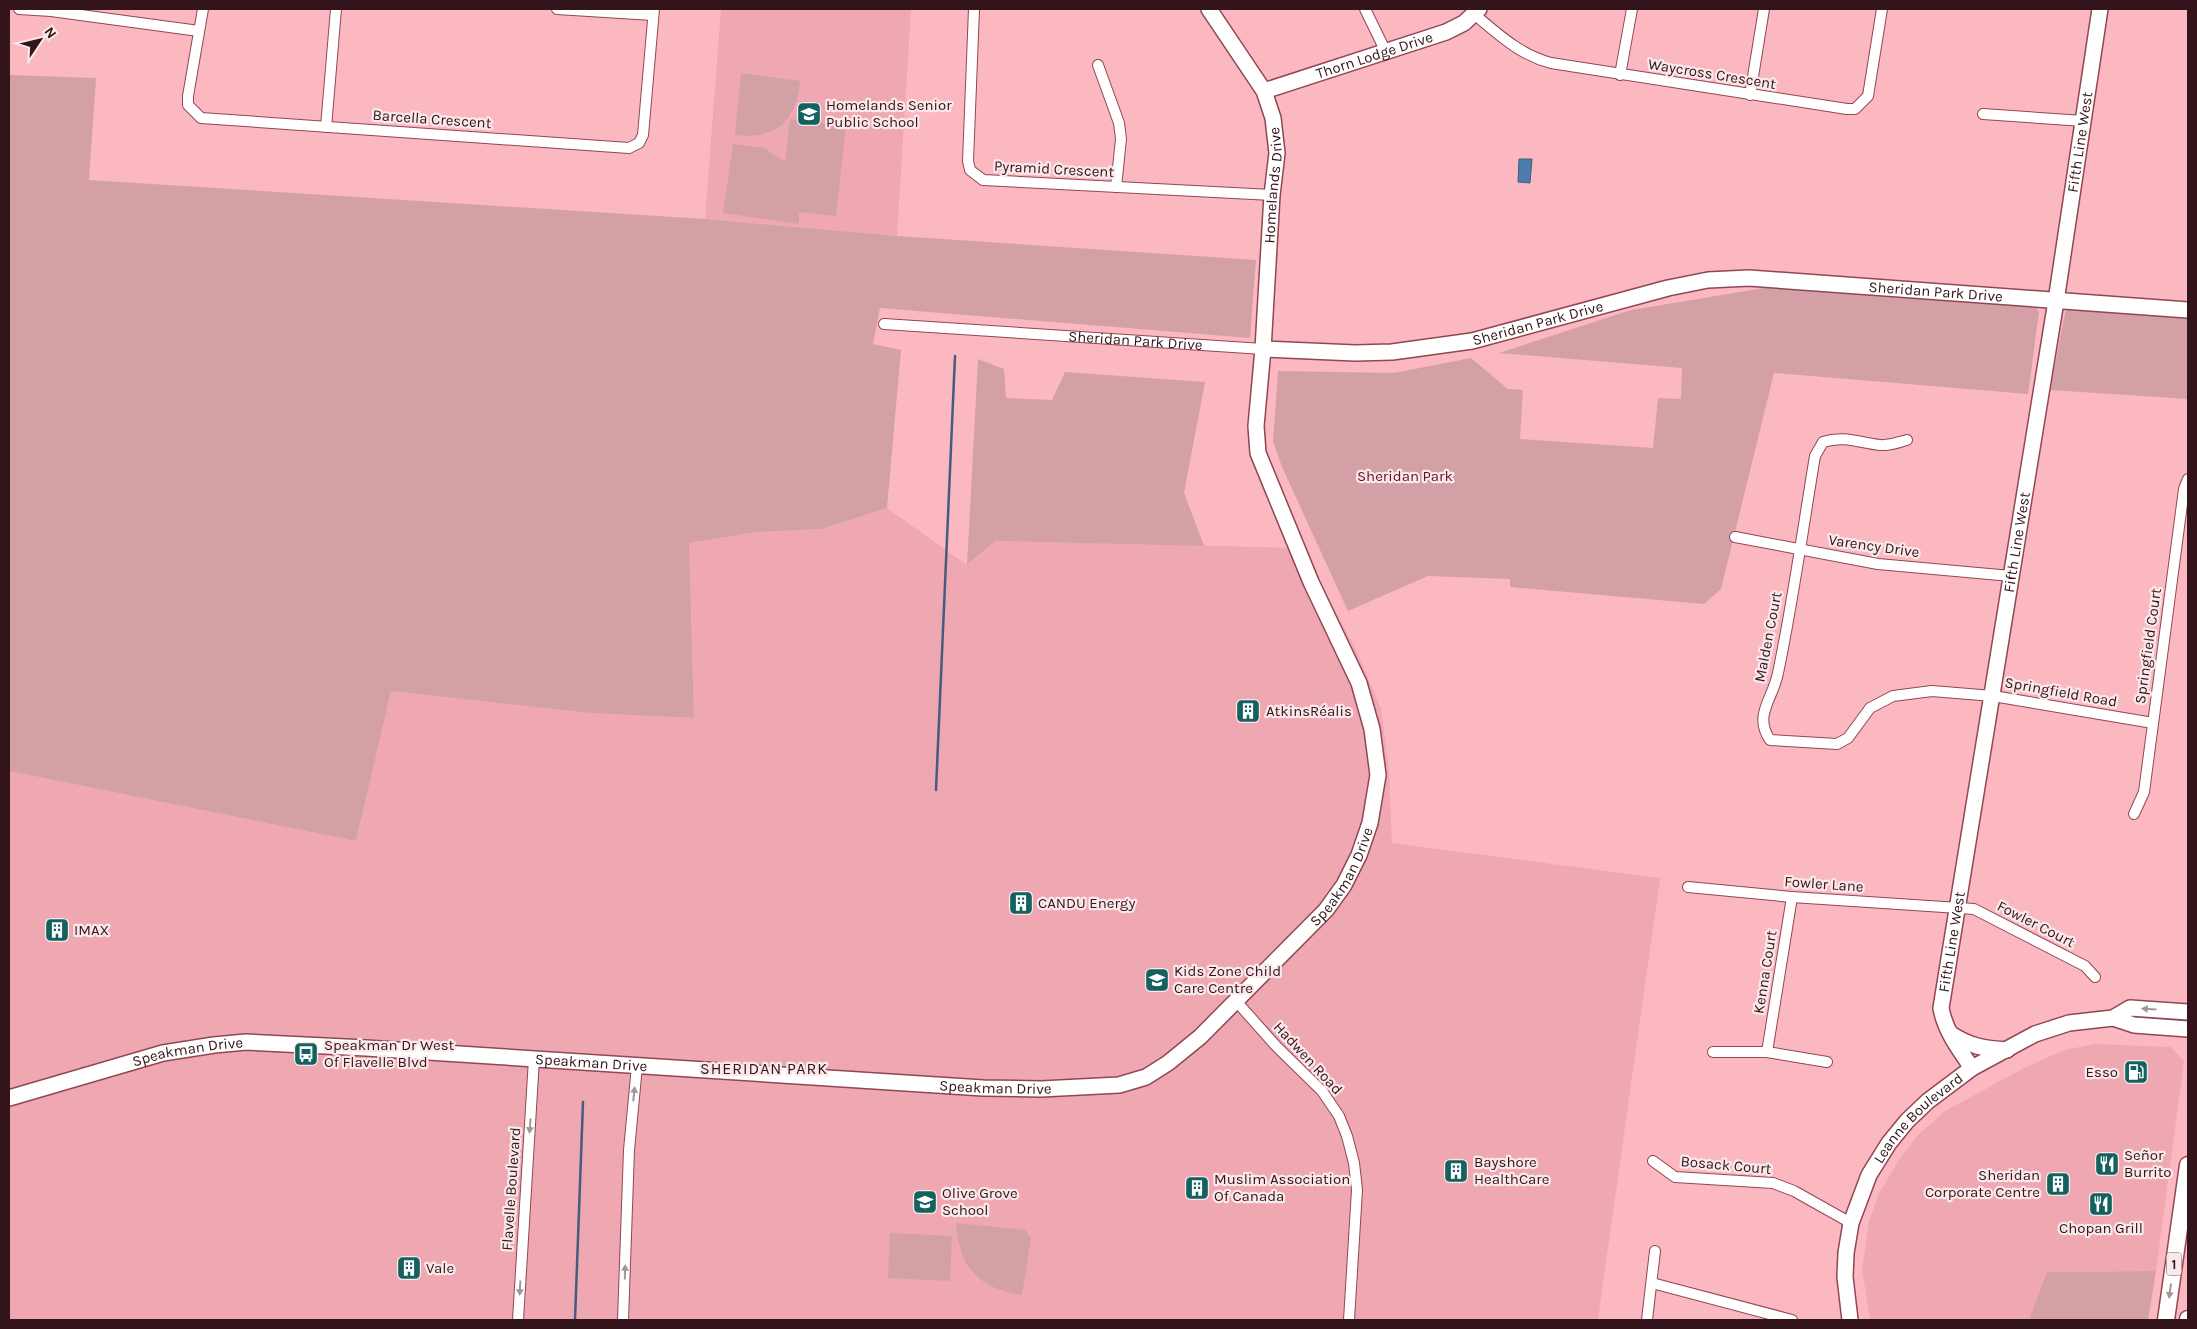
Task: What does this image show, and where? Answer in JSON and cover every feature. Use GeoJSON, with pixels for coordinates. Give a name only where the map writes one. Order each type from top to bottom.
{"type":"FeatureCollection","features":[{"type":"Feature","properties":{"kind":"main road","name":"1"},"geometry":{"type":"LineString","coordinates":[[2166,1320],[2188,1165]]}},
{"type":"Feature","properties":{"kind":"street"},"geometry":{"type":"LineString","coordinates":[[19,9],[51,10],[199,31]]}},
{"type":"Feature","properties":{"kind":"street","name":"Barcella Crescent"},"geometry":{"type":"LineString","coordinates":[[203,9],[188,96],[188,104],[201,118],[629,148],[639,143],[643,135],[654,12]]}},
{"type":"Feature","properties":{"kind":"street"},"geometry":{"type":"LineString","coordinates":[[326,127],[336,9]]}},
{"type":"Feature","properties":{"kind":"street"},"geometry":{"type":"LineString","coordinates":[[557,9],[654,12]]}},
{"type":"Feature","properties":{"kind":"street","name":"Pyramid Crescent"},"geometry":{"type":"LineString","coordinates":[[974,9],[968,162],[970,170],[983,180],[1272,195]]}},
{"type":"Feature","properties":{"kind":"street","name":"Homelands Drive"},"geometry":{"type":"LineString","coordinates":[[1209,9],[1264,91],[1273,118],[1277,153],[1272,195],[1263,349]]}},
{"type":"Feature","properties":{"kind":"street"},"geometry":{"type":"LineString","coordinates":[[1365,9],[1386,52]]}},
{"type":"Feature","properties":{"kind":"street"},"geometry":{"type":"LineString","coordinates":[[1620,75],[1632,9]]}},
{"type":"Feature","properties":{"kind":"street"},"geometry":{"type":"LineString","coordinates":[[1750,96],[1764,9]]}},
{"type":"Feature","properties":{"kind":"street","name":"Waycross Crescent"},"geometry":{"type":"LineString","coordinates":[[1477,11],[1510,44],[1537,59],[1620,75],[1750,96],[1855,109],[1868,96],[1882,9]]}},
{"type":"Feature","properties":{"kind":"street","name":"Fifth Line West"},"geometry":{"type":"LineString","coordinates":[[1972,1068],[1944,1022],[1941,1008],[1959,907],[2056,301],[2100,9]]}},
{"type":"Feature","properties":{"kind":"street","name":"Thorn Lodge Drive"},"geometry":{"type":"LineString","coordinates":[[1264,91],[1446,32],[1464,23],[1477,11]]}},
{"type":"Feature","properties":{"kind":"street"},"geometry":{"type":"LineString","coordinates":[[1098,65],[1119,123],[1121,139],[1116,187]]}},
{"type":"Feature","properties":{"kind":"street"},"geometry":{"type":"LineString","coordinates":[[1983,114],[2084,121]]}},
{"type":"Feature","properties":{"kind":"street","name":"Sheridan Park Drive"},"geometry":{"type":"LineString","coordinates":[[884,324],[1263,349],[1355,353],[1392,352],[1472,341],[1668,288],[1708,280],[1749,278],[2188,310]]}},
{"type":"Feature","properties":{"kind":"street","name":"Speakman Drive"},"geometry":{"type":"LineString","coordinates":[[9,1098],[163,1053],[238,1043],[366,1048],[983,1088],[1041,1089],[1119,1085],[1146,1077],[1168,1063],[1200,1037],[1316,920],[1344,885],[1359,855],[1370,822],[1378,775],[1372,729],[1359,683],[1311,582],[1258,453],[1256,426],[1263,349]]}},
{"type":"Feature","properties":{"kind":"street","name":"Malden Court"},"geometry":{"type":"LineString","coordinates":[[1907,440],[1882,446],[1844,438],[1823,442],[1815,456],[1778,674],[1762,719],[1763,730],[1770,740],[1837,744],[1848,738],[1870,708],[1893,696],[1932,691],[1993,696]]}},
{"type":"Feature","properties":{"kind":"street","name":"Springfield Court"},"geometry":{"type":"LineString","coordinates":[[2134,814],[2144,792],[2184,489],[2188,479]]}},
{"type":"Feature","properties":{"kind":"street","name":"Varency Drive"},"geometry":{"type":"LineString","coordinates":[[1735,537],[1878,564],[2011,576]]}},
{"type":"Feature","properties":{"kind":"street","name":"Springfield Road"},"geometry":{"type":"LineString","coordinates":[[1993,696],[2153,723]]}},
{"type":"Feature","properties":{"kind":"street","name":"Fowler Lane"},"geometry":{"type":"LineString","coordinates":[[1688,887],[1792,897],[1959,907]]}},
{"type":"Feature","properties":{"kind":"street","name":"Kenna Court"},"geometry":{"type":"LineString","coordinates":[[1767,1052],[1792,897]]}},
{"type":"Feature","properties":{"kind":"street","name":"Fowler Court"},"geometry":{"type":"LineString","coordinates":[[1959,907],[1974,909],[2085,966],[2095,977]]}},
{"type":"Feature","properties":{"kind":"street","name":"Hadwen Road"},"geometry":{"type":"LineString","coordinates":[[1236,1001],[1277,1047],[1322,1091],[1339,1116],[1347,1136],[1354,1163],[1357,1190],[1349,1320]]}},
{"type":"Feature","properties":{"kind":"street","name":"Leanne Boulevard"},"geometry":{"type":"LineString","coordinates":[[2113,1018],[2130,1008],[2186,1009]]}},
{"type":"Feature","properties":{"kind":"street","name":"Leanne Boulevard"},"geometry":{"type":"LineString","coordinates":[[1850,1320],[1845,1277],[1846,1253],[1851,1223],[1869,1175],[1889,1143],[1907,1121],[1921,1108],[1972,1068],[2035,1034],[2069,1023],[2113,1018],[2134,1024],[2188,1029]]}},
{"type":"Feature","properties":{"kind":"street"},"geometry":{"type":"LineString","coordinates":[[1950,1033],[1965,1043],[1984,1049],[2007,1050]]}},
{"type":"Feature","properties":{"kind":"street"},"geometry":{"type":"LineString","coordinates":[[1713,1052],[1767,1052],[1826,1062]]}},
{"type":"Feature","properties":{"kind":"street","name":"Flavelle Boulevard"},"geometry":{"type":"LineString","coordinates":[[518,1320],[534,1060]]}},
{"type":"Feature","properties":{"kind":"street"},"geometry":{"type":"LineString","coordinates":[[623,1320],[630,1131],[637,1066]]}},
{"type":"Feature","properties":{"kind":"street","name":"Bosack Court"},"geometry":{"type":"LineString","coordinates":[[1653,1162],[1675,1177],[1773,1183],[1794,1191],[1851,1223]]}},
{"type":"Feature","properties":{"kind":"street"},"geometry":{"type":"LineString","coordinates":[[1647,1320],[1656,1251]]}},
{"type":"Feature","properties":{"kind":"street"},"geometry":{"type":"LineString","coordinates":[[1652,1284],[1792,1320]]}},
{"type":"Feature","properties":{"kind":"shaded area","name":"Homelands Senior Public School"},"geometry":{"type":"Polygon","coordinates":[[[721,9],[911,9],[897,236],[705,219],[721,9]]]}},
{"type":"Feature","properties":{"kind":"shaded area"},"geometry":{"type":"Polygon","coordinates":[[[887,508],[967,565],[995,541],[1302,548],[1358,654],[1381,709],[1389,771],[1392,843],[1660,878],[1598,1320],[9,1320],[9,771],[356,841],[391,691],[590,713],[694,718],[689,543],[756,532],[822,529],[887,508]]]}},
{"type":"Feature","properties":{"kind":"shaded area","name":"Sheridan Corporate Centre"},"geometry":{"type":"Polygon","coordinates":[[[2095,1044],[2171,1047],[2184,1061],[2156,1271],[2048,1272],[2029,1320],[1870,1320],[1862,1269],[1869,1221],[1879,1193],[1900,1158],[1918,1135],[1945,1111],[2024,1068],[2064,1050],[2095,1044]]]}},
{"type":"Feature","properties":{"kind":"green space"},"geometry":{"type":"Polygon","coordinates":[[[741,73],[800,81],[798,95],[789,117],[772,131],[749,136],[735,135],[741,73]]]}},
{"type":"Feature","properties":{"kind":"green space"},"geometry":{"type":"Polygon","coordinates":[[[9,75],[96,78],[89,180],[705,219],[897,236],[1256,260],[1250,338],[880,308],[873,344],[901,350],[887,508],[822,529],[756,532],[689,543],[694,718],[590,713],[391,691],[356,841],[9,771],[9,75]]]}},
{"type":"Feature","properties":{"kind":"green space"},"geometry":{"type":"Polygon","coordinates":[[[790,119],[846,125],[836,216],[799,212],[799,224],[723,213],[733,144],[764,148],[785,162],[790,119]]]}},
{"type":"Feature","properties":{"kind":"green space","name":"Sheridan Park"},"geometry":{"type":"Polygon","coordinates":[[[1770,287],[1828,288],[2035,306],[2039,312],[2028,394],[1774,373],[1721,589],[1704,604],[1510,587],[1510,579],[1428,576],[1348,611],[1282,467],[1273,441],[1278,371],[1394,373],[1471,358],[1508,389],[1523,390],[1520,439],[1653,448],[1658,398],[1681,399],[1682,368],[1499,353],[1631,310],[1770,287]]]}},
{"type":"Feature","properties":{"kind":"green space"},"geometry":{"type":"Polygon","coordinates":[[[2066,308],[2188,317],[2188,399],[2050,390],[2066,308]]]}},
{"type":"Feature","properties":{"kind":"green space"},"geometry":{"type":"Polygon","coordinates":[[[978,359],[1004,369],[1006,398],[1052,400],[1065,372],[1205,382],[1184,493],[1204,546],[995,541],[967,565],[978,359]]]}},
{"type":"Feature","properties":{"kind":"green space"},"geometry":{"type":"Polygon","coordinates":[[[956,1223],[1025,1230],[1031,1238],[1022,1295],[994,1287],[974,1273],[961,1252],[956,1223]]]}},
{"type":"Feature","properties":{"kind":"green space"},"geometry":{"type":"Polygon","coordinates":[[[890,1233],[952,1236],[950,1281],[888,1278],[890,1233]]]}},
{"type":"Feature","properties":{"kind":"green space"},"geometry":{"type":"Polygon","coordinates":[[[2156,1271],[2148,1320],[2029,1320],[2047,1272],[2156,1271]]]}},
{"type":"Feature","properties":{"kind":"water"},"geometry":{"type":"Polygon","coordinates":[[[1519,159],[1532,159],[1530,183],[1518,182],[1519,159]]]}},
{"type":"Feature","properties":{"kind":"waterway"},"geometry":{"type":"LineString","coordinates":[[936,790],[955,356]]}},
{"type":"Feature","properties":{"kind":"waterway"},"geometry":{"type":"LineString","coordinates":[[575,1320],[583,1102]]}},
{"type":"Feature","properties":{"kind":"place","name":"Homelands Senior Public School"},"geometry":{"type":"Point","coordinates":[809,114]}},
{"type":"Feature","properties":{"kind":"place","name":"AtkinsRéalis"},"geometry":{"type":"Point","coordinates":[1248,711]}},
{"type":"Feature","properties":{"kind":"place","name":"CANDU Energy"},"geometry":{"type":"Point","coordinates":[1021,903]}},
{"type":"Feature","properties":{"kind":"place","name":"IMAX"},"geometry":{"type":"Point","coordinates":[57,930]}},
{"type":"Feature","properties":{"kind":"place","name":"Kids Zone Child Care Centre"},"geometry":{"type":"Point","coordinates":[1157,980]}},
{"type":"Feature","properties":{"kind":"place","name":"Speakman Dr West Of Flavelle Blvd"},"geometry":{"type":"Point","coordinates":[306,1054]}},
{"type":"Feature","properties":{"kind":"place","name":"Esso"},"geometry":{"type":"Point","coordinates":[2136,1072]}},
{"type":"Feature","properties":{"kind":"place","name":"Señor Burrito"},"geometry":{"type":"Point","coordinates":[2107,1164]}},
{"type":"Feature","properties":{"kind":"place","name":"Bayshore HealthCare"},"geometry":{"type":"Point","coordinates":[1456,1171]}},
{"type":"Feature","properties":{"kind":"place","name":"Sheridan Corporate Centre"},"geometry":{"type":"Point","coordinates":[2058,1184]}},
{"type":"Feature","properties":{"kind":"place","name":"Muslim Association Of Canada"},"geometry":{"type":"Point","coordinates":[1197,1188]}},
{"type":"Feature","properties":{"kind":"place","name":"Olive Grove School"},"geometry":{"type":"Point","coordinates":[925,1202]}},
{"type":"Feature","properties":{"kind":"place","name":"Chopan Grill"},"geometry":{"type":"Point","coordinates":[2101,1204]}},
{"type":"Feature","properties":{"kind":"place","name":"Vale"},"geometry":{"type":"Point","coordinates":[409,1268]}},
{"type":"Feature","properties":{"kind":"district","name":"SHERIDAN PARK"},"geometry":{"type":"Point","coordinates":[764,1068]}}]}
